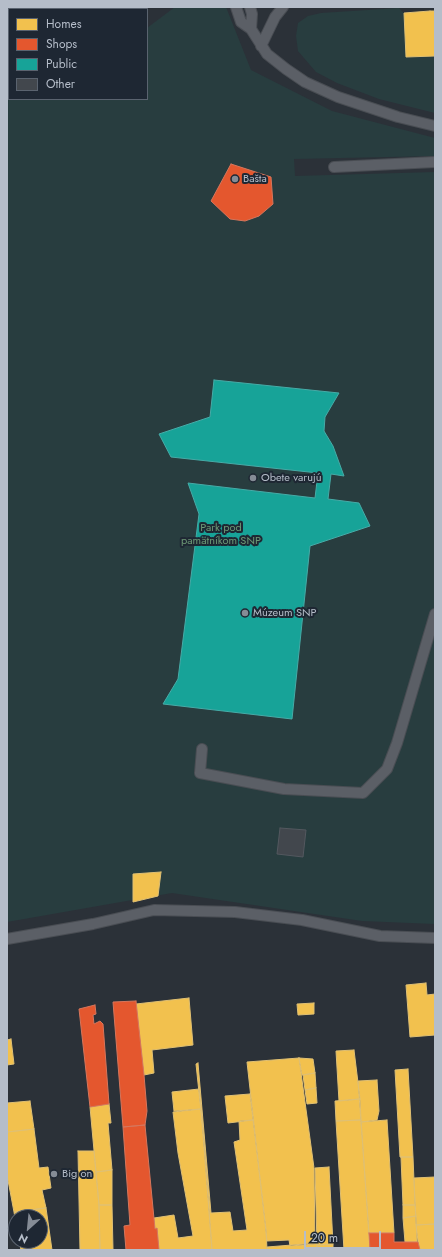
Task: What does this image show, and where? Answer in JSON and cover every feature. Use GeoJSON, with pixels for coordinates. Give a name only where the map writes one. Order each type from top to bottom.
{"type":"FeatureCollection","features":[{"type":"Feature","properties":{"kind":"lane"},"geometry":{"type":"LineString","coordinates":[[236,7],[241,22],[251,29],[261,46],[286,69],[305,82],[338,97],[398,117],[435,126]]}},
{"type":"Feature","properties":{"kind":"lane"},"geometry":{"type":"LineString","coordinates":[[250,7],[252,14],[251,29]]}},
{"type":"Feature","properties":{"kind":"lane"},"geometry":{"type":"LineString","coordinates":[[261,46],[275,17],[283,7]]}},
{"type":"Feature","properties":{"kind":"lane"},"geometry":{"type":"LineString","coordinates":[[334,167],[435,162]]}},
{"type":"Feature","properties":{"kind":"lane"},"geometry":{"type":"LineString","coordinates":[[202,749],[200,773],[284,789],[363,793],[387,769],[397,743],[435,614]]}},
{"type":"Feature","properties":{"kind":"lane"},"geometry":{"type":"LineString","coordinates":[[7,939],[93,924],[154,910],[235,912],[302,920],[380,936],[435,938]]}},
{"type":"Feature","properties":{"kind":"green space","name":"Park pod pamätníkom SNP"},"geometry":{"type":"Polygon","coordinates":[[[7,7],[140,8],[8,8],[8,100],[148,100],[148,27],[175,7],[226,7],[251,70],[332,111],[435,138],[435,156],[294,159],[295,176],[435,172],[435,924],[362,921],[172,893],[7,922],[7,7]]]}},
{"type":"Feature","properties":{"kind":"green space"},"geometry":{"type":"Polygon","coordinates":[[[399,8],[404,13],[406,57],[435,56],[435,113],[379,99],[337,83],[316,72],[298,51],[296,36],[298,23],[308,16],[321,13],[399,8]]]}},
{"type":"Feature","properties":{"kind":"building: Homes"},"geometry":{"type":"Polygon","coordinates":[[[435,11],[435,56],[406,57],[404,13],[435,11]]]}},
{"type":"Feature","properties":{"kind":"building: Homes"},"geometry":{"type":"Polygon","coordinates":[[[161,872],[158,896],[133,902],[133,874],[161,872]]]}},
{"type":"Feature","properties":{"kind":"building: Homes"},"geometry":{"type":"Polygon","coordinates":[[[426,983],[427,995],[435,994],[435,1035],[410,1037],[406,985],[426,983]]]}},
{"type":"Feature","properties":{"kind":"building: Homes"},"geometry":{"type":"Polygon","coordinates":[[[189,998],[193,1045],[152,1050],[154,1073],[144,1075],[136,1004],[189,998]]]}},
{"type":"Feature","properties":{"kind":"building: Homes"},"geometry":{"type":"Polygon","coordinates":[[[314,1003],[314,1014],[298,1015],[297,1004],[314,1003]]]}},
{"type":"Feature","properties":{"kind":"building: Homes"},"geometry":{"type":"Polygon","coordinates":[[[11,1039],[14,1064],[7,1065],[7,1040],[11,1039]]]}},
{"type":"Feature","properties":{"kind":"building: Homes"},"geometry":{"type":"Polygon","coordinates":[[[354,1050],[360,1099],[339,1101],[336,1051],[354,1050]]]}},
{"type":"Feature","properties":{"kind":"building: Homes"},"geometry":{"type":"Polygon","coordinates":[[[299,1058],[314,1168],[315,1244],[290,1246],[289,1240],[267,1241],[247,1062],[299,1058]]]}},
{"type":"Feature","properties":{"kind":"building: Homes"},"geometry":{"type":"Polygon","coordinates":[[[299,1058],[313,1059],[315,1073],[302,1075],[299,1058]]]}},
{"type":"Feature","properties":{"kind":"building: Homes"},"geometry":{"type":"Polygon","coordinates":[[[198,1063],[211,1213],[230,1212],[233,1231],[247,1230],[234,1142],[240,1140],[239,1121],[253,1120],[266,1229],[267,1250],[212,1250],[204,1140],[196,1064],[198,1063]]]}},
{"type":"Feature","properties":{"kind":"building: Homes"},"geometry":{"type":"Polygon","coordinates":[[[408,1069],[413,1157],[400,1157],[395,1070],[408,1069]]]}},
{"type":"Feature","properties":{"kind":"building: Homes"},"geometry":{"type":"Polygon","coordinates":[[[315,1073],[316,1088],[305,1090],[303,1075],[315,1073]]]}},
{"type":"Feature","properties":{"kind":"building: Homes"},"geometry":{"type":"Polygon","coordinates":[[[377,1080],[379,1111],[377,1120],[361,1122],[358,1081],[377,1080]]]}},
{"type":"Feature","properties":{"kind":"building: Homes"},"geometry":{"type":"Polygon","coordinates":[[[316,1088],[317,1103],[307,1104],[305,1090],[316,1088]]]}},
{"type":"Feature","properties":{"kind":"building: Homes"},"geometry":{"type":"Polygon","coordinates":[[[199,1089],[201,1109],[174,1111],[172,1092],[199,1089]]]}},
{"type":"Feature","properties":{"kind":"building: Homes"},"geometry":{"type":"Polygon","coordinates":[[[250,1094],[253,1120],[228,1123],[225,1096],[250,1094]]]}},
{"type":"Feature","properties":{"kind":"building: Homes"},"geometry":{"type":"Polygon","coordinates":[[[360,1099],[361,1120],[336,1121],[335,1101],[360,1099]]]}},
{"type":"Feature","properties":{"kind":"building: Homes"},"geometry":{"type":"Polygon","coordinates":[[[30,1101],[34,1129],[7,1132],[7,1103],[30,1101]]]}},
{"type":"Feature","properties":{"kind":"building: Homes"},"geometry":{"type":"Polygon","coordinates":[[[109,1104],[111,1123],[108,1123],[112,1170],[96,1172],[90,1107],[109,1104]]]}},
{"type":"Feature","properties":{"kind":"building: Homes"},"geometry":{"type":"Polygon","coordinates":[[[201,1109],[212,1250],[159,1250],[157,1228],[155,1229],[154,1218],[174,1215],[178,1238],[193,1236],[178,1153],[173,1112],[201,1109]]]}},
{"type":"Feature","properties":{"kind":"building: Homes"},"geometry":{"type":"Polygon","coordinates":[[[361,1120],[370,1250],[344,1250],[336,1121],[361,1120]]]}},
{"type":"Feature","properties":{"kind":"building: Homes"},"geometry":{"type":"Polygon","coordinates":[[[387,1120],[394,1233],[369,1233],[361,1122],[387,1120]]]}},
{"type":"Feature","properties":{"kind":"building: Homes"},"geometry":{"type":"Polygon","coordinates":[[[34,1129],[39,1168],[48,1167],[51,1188],[42,1190],[46,1208],[13,1209],[7,1175],[7,1132],[34,1129]]]}},
{"type":"Feature","properties":{"kind":"building: Homes"},"geometry":{"type":"Polygon","coordinates":[[[78,1151],[94,1151],[99,1205],[100,1250],[80,1250],[78,1151]]]}},
{"type":"Feature","properties":{"kind":"building: Homes"},"geometry":{"type":"Polygon","coordinates":[[[401,1157],[413,1157],[415,1205],[403,1205],[401,1157]]]}},
{"type":"Feature","properties":{"kind":"building: Homes"},"geometry":{"type":"Polygon","coordinates":[[[329,1167],[333,1244],[317,1245],[315,1168],[329,1167]]]}},
{"type":"Feature","properties":{"kind":"building: Homes"},"geometry":{"type":"Polygon","coordinates":[[[112,1170],[112,1205],[99,1205],[96,1172],[112,1170]]]}},
{"type":"Feature","properties":{"kind":"building: Homes"},"geometry":{"type":"Polygon","coordinates":[[[435,1177],[435,1224],[416,1225],[414,1178],[435,1177]]]}},
{"type":"Feature","properties":{"kind":"building: Homes"},"geometry":{"type":"Polygon","coordinates":[[[99,1205],[112,1205],[113,1250],[100,1250],[99,1205]]]}},
{"type":"Feature","properties":{"kind":"building: Homes"},"geometry":{"type":"Polygon","coordinates":[[[403,1205],[415,1205],[416,1216],[403,1218],[403,1205]]]}},
{"type":"Feature","properties":{"kind":"building: Homes"},"geometry":{"type":"Polygon","coordinates":[[[416,1216],[417,1242],[405,1242],[403,1218],[416,1216]]]}},
{"type":"Feature","properties":{"kind":"building: Homes"},"geometry":{"type":"Polygon","coordinates":[[[48,1222],[52,1250],[21,1250],[48,1249],[48,1222]]]}},
{"type":"Feature","properties":{"kind":"building: Homes"},"geometry":{"type":"Polygon","coordinates":[[[435,1224],[435,1250],[419,1249],[416,1225],[435,1224]]]}},
{"type":"Feature","properties":{"kind":"building: Homes"},"geometry":{"type":"Polygon","coordinates":[[[317,1243],[317,1250],[267,1250],[267,1247],[317,1243]]]}},
{"type":"Feature","properties":{"kind":"building: Homes"},"geometry":{"type":"Polygon","coordinates":[[[333,1244],[333,1250],[317,1250],[317,1245],[333,1244]]]}},
{"type":"Feature","properties":{"kind":"building: Shops"},"geometry":{"type":"Polygon","coordinates":[[[231,164],[271,177],[273,204],[259,216],[245,221],[230,219],[211,201],[231,164]]]}},
{"type":"Feature","properties":{"kind":"building: Shops"},"geometry":{"type":"Polygon","coordinates":[[[136,1001],[147,1111],[145,1125],[123,1127],[113,1002],[136,1001]]]}},
{"type":"Feature","properties":{"kind":"building: Shops"},"geometry":{"type":"Polygon","coordinates":[[[95,1005],[96,1014],[93,1015],[94,1024],[100,1021],[103,1024],[109,1104],[90,1107],[79,1009],[95,1005]]]}},
{"type":"Feature","properties":{"kind":"building: Shops"},"geometry":{"type":"Polygon","coordinates":[[[145,1125],[155,1229],[157,1228],[159,1250],[126,1250],[124,1226],[130,1225],[123,1127],[145,1125]]]}},
{"type":"Feature","properties":{"kind":"building: Shops"},"geometry":{"type":"Polygon","coordinates":[[[369,1233],[394,1233],[394,1242],[418,1242],[420,1250],[370,1250],[369,1233]]]}},
{"type":"Feature","properties":{"kind":"building: Public","name":"Múzeum SNP"},"geometry":{"type":"Polygon","coordinates":[[[214,380],[339,393],[325,417],[324,431],[333,446],[344,476],[331,474],[328,499],[359,503],[370,526],[310,546],[292,719],[163,704],[178,679],[199,514],[188,483],[315,498],[318,473],[171,457],[159,434],[210,417],[214,380]]]}},
{"type":"Feature","properties":{"kind":"building: Other"},"geometry":{"type":"Polygon","coordinates":[[[280,828],[306,830],[303,857],[277,854],[280,828]]]}},
{"type":"Feature","properties":{"kind":"place","name":"Bašta"},"geometry":{"type":"Point","coordinates":[235,179]}},
{"type":"Feature","properties":{"kind":"place","name":"Obete varujú"},"geometry":{"type":"Point","coordinates":[253,478]}},
{"type":"Feature","properties":{"kind":"place","name":"Múzeum SNP"},"geometry":{"type":"Point","coordinates":[245,613]}},
{"type":"Feature","properties":{"kind":"place","name":"Big on"},"geometry":{"type":"Point","coordinates":[54,1174]}}]}
